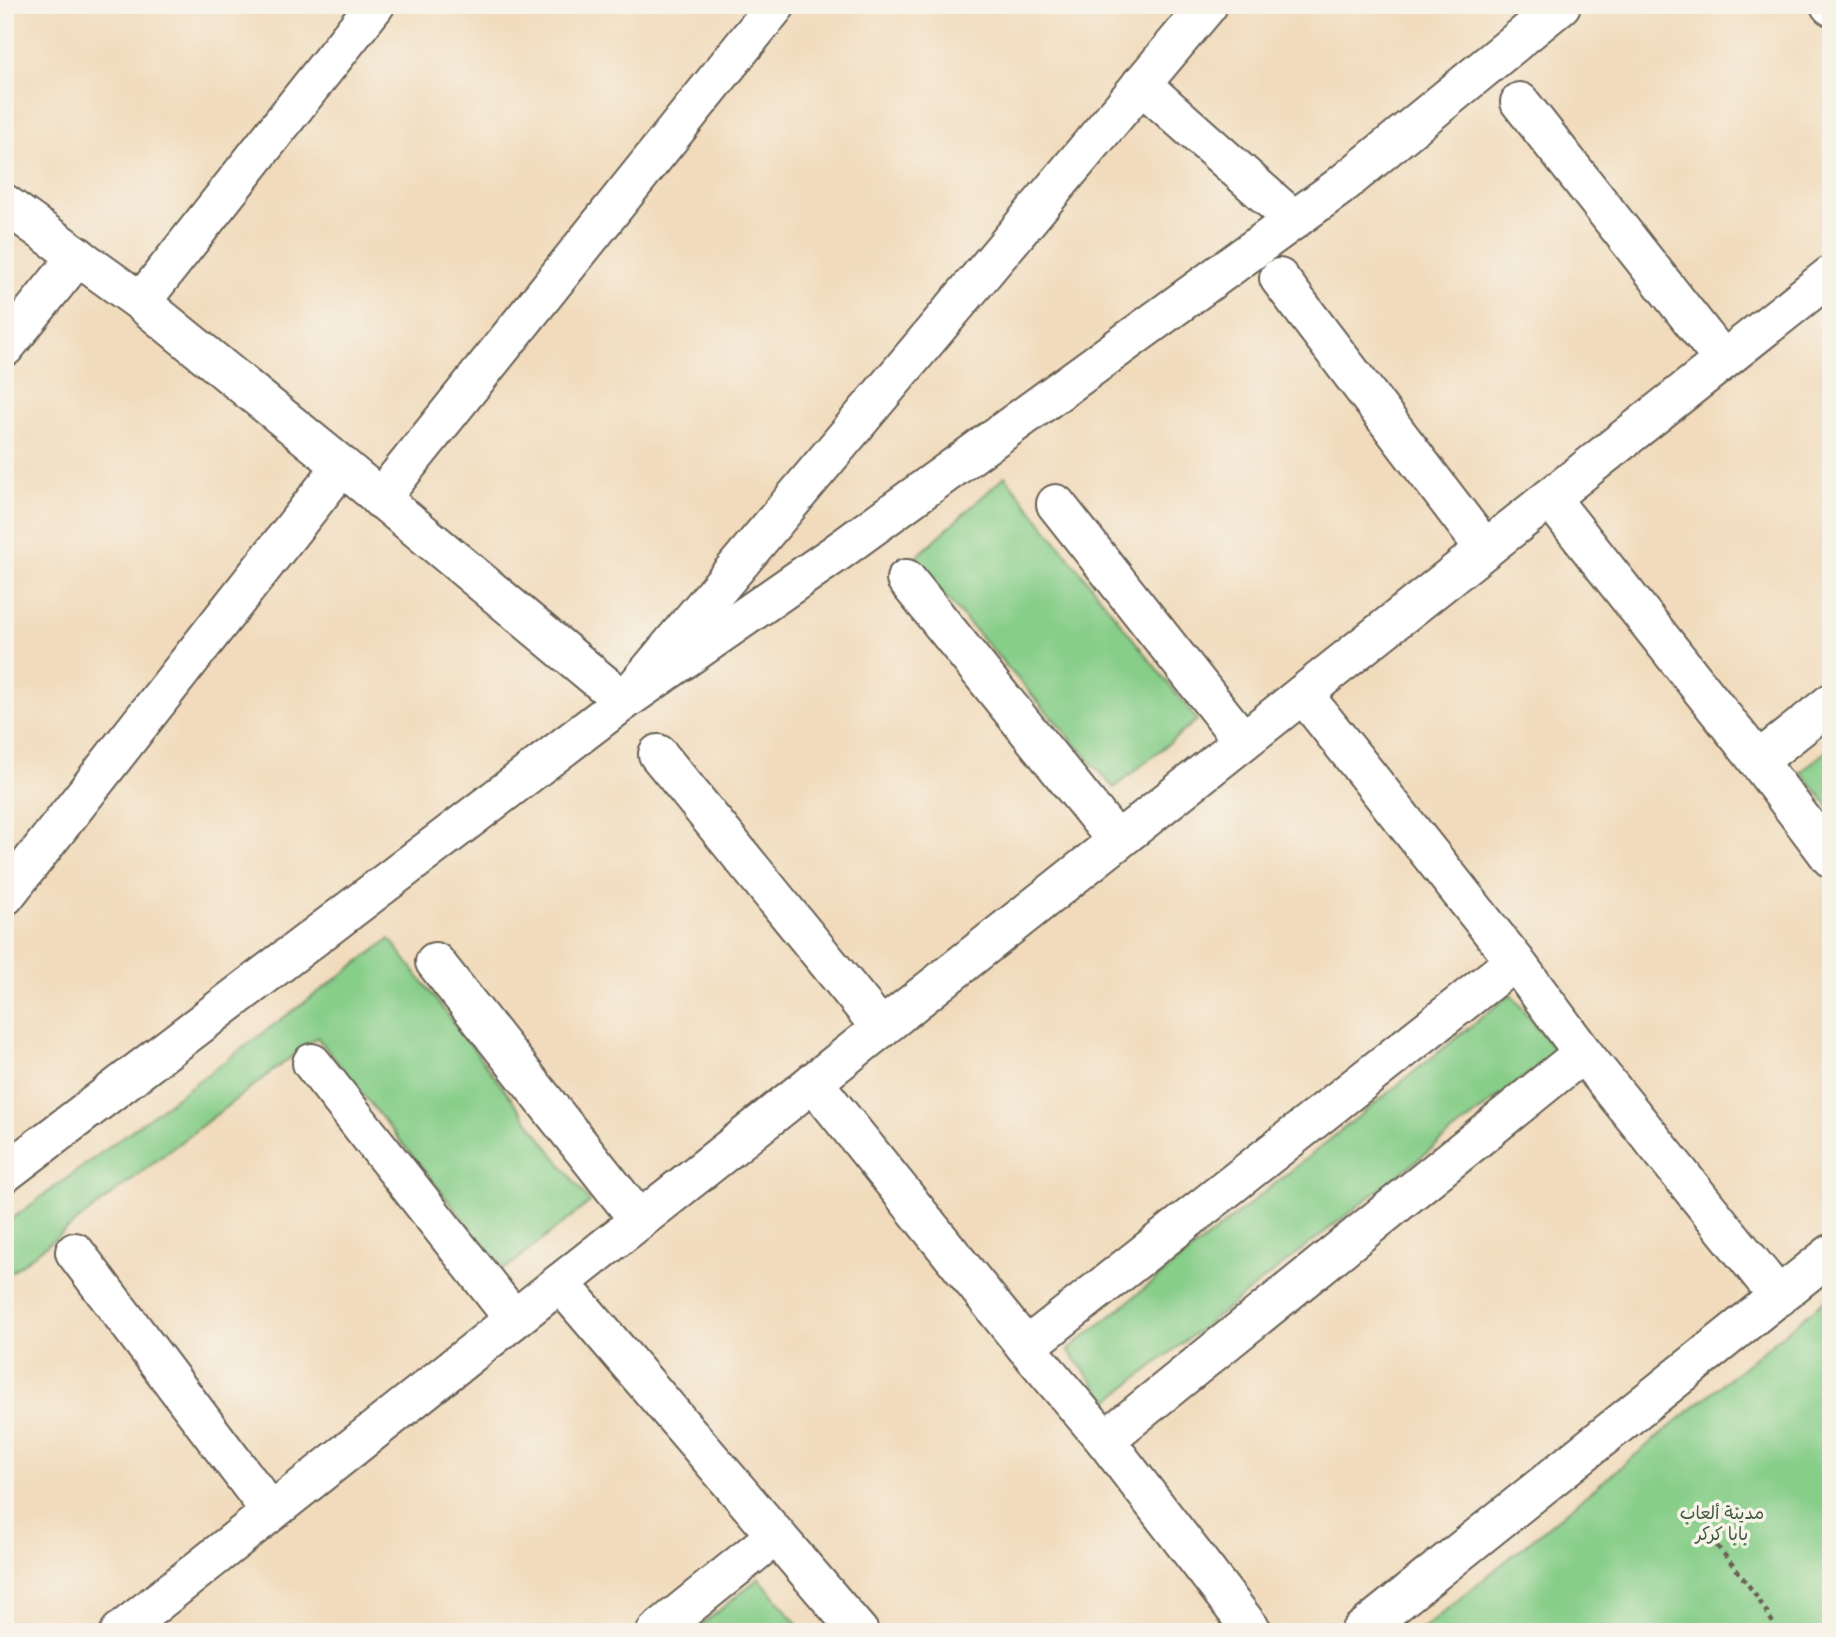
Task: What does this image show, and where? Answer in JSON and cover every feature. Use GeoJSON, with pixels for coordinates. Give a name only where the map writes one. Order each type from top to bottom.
{"type":"FeatureCollection","features":[{"type":"Feature","properties":{"kind":"street"},"geometry":{"type":"LineString","coordinates":[[141,302],[375,5]]}},
{"type":"Feature","properties":{"kind":"street"},"geometry":{"type":"LineString","coordinates":[[380,499],[776,5]]}},
{"type":"Feature","properties":{"kind":"street"},"geometry":{"type":"LineString","coordinates":[[624,701],[1208,5]]}},
{"type":"Feature","properties":{"kind":"street"},"geometry":{"type":"LineString","coordinates":[[5,1173],[624,701],[835,554],[1294,220],[1561,5]]}},
{"type":"Feature","properties":{"kind":"street"},"geometry":{"type":"LineString","coordinates":[[1141,84],[1294,220]]}},
{"type":"Feature","properties":{"kind":"street"},"geometry":{"type":"LineString","coordinates":[[1520,102],[1723,360]]}},
{"type":"Feature","properties":{"kind":"street"},"geometry":{"type":"LineString","coordinates":[[5,204],[141,302],[624,701]]}},
{"type":"Feature","properties":{"kind":"street"},"geometry":{"type":"LineString","coordinates":[[5,347],[78,257]]}},
{"type":"Feature","properties":{"kind":"street"},"geometry":{"type":"LineString","coordinates":[[120,1632],[1831,275]]}},
{"type":"Feature","properties":{"kind":"street"},"geometry":{"type":"LineString","coordinates":[[1279,278],[1485,549]]}},
{"type":"Feature","properties":{"kind":"street"},"geometry":{"type":"LineString","coordinates":[[5,896],[342,466]]}},
{"type":"Feature","properties":{"kind":"street"},"geometry":{"type":"LineString","coordinates":[[1550,498],[1758,761],[1831,859]]}},
{"type":"Feature","properties":{"kind":"street"},"geometry":{"type":"LineString","coordinates":[[1056,504],[1242,741]]}},
{"type":"Feature","properties":{"kind":"street"},"geometry":{"type":"LineString","coordinates":[[906,579],[1117,841]]}},
{"type":"Feature","properties":{"kind":"street"},"geometry":{"type":"LineString","coordinates":[[1303,694],[1515,961],[1583,1054],[1779,1297]]}},
{"type":"Feature","properties":{"kind":"street"},"geometry":{"type":"LineString","coordinates":[[1758,761],[1831,703]]}},
{"type":"Feature","properties":{"kind":"street"},"geometry":{"type":"LineString","coordinates":[[658,754],[881,1028]]}},
{"type":"Feature","properties":{"kind":"street"},"geometry":{"type":"LineString","coordinates":[[1026,1347],[1515,961]]}},
{"type":"Feature","properties":{"kind":"street"},"geometry":{"type":"LineString","coordinates":[[435,962],[639,1220]]}},
{"type":"Feature","properties":{"kind":"street"},"geometry":{"type":"LineString","coordinates":[[1105,1440],[1583,1054]]}},
{"type":"Feature","properties":{"kind":"street"},"geometry":{"type":"LineString","coordinates":[[312,1063],[514,1319]]}},
{"type":"Feature","properties":{"kind":"street"},"geometry":{"type":"LineString","coordinates":[[813,1082],[1026,1347],[1105,1440],[1253,1632]]}},
{"type":"Feature","properties":{"kind":"street"},"geometry":{"type":"LineString","coordinates":[[75,1252],[271,1512]]}},
{"type":"Feature","properties":{"kind":"street"},"geometry":{"type":"LineString","coordinates":[[1360,1632],[1831,1254]]}},
{"type":"Feature","properties":{"kind":"street"},"geometry":{"type":"LineString","coordinates":[[560,1283],[858,1632]]}},
{"type":"Feature","properties":{"kind":"street"},"geometry":{"type":"LineString","coordinates":[[656,1632],[776,1535]]}},
{"type":"Feature","properties":{"kind":"path"},"geometry":{"type":"LineString","coordinates":[[1717,1546],[1743,1576],[1778,1632]]}},
{"type":"Feature","properties":{"kind":"green space"},"geometry":{"type":"Polygon","coordinates":[[[1005,476],[1197,720],[1114,788],[913,560],[1005,476]]]}},
{"type":"Feature","properties":{"kind":"green space"},"geometry":{"type":"Polygon","coordinates":[[[1831,747],[1831,809],[1801,772],[1831,747]]]}},
{"type":"Feature","properties":{"kind":"green space"},"geometry":{"type":"Polygon","coordinates":[[[390,939],[590,1202],[504,1270],[317,1037],[5,1277],[5,1224],[390,939]]]}},
{"type":"Feature","properties":{"kind":"green space"},"geometry":{"type":"Polygon","coordinates":[[[1511,994],[1556,1052],[1108,1401],[1068,1350],[1511,994]]]}},
{"type":"Feature","properties":{"kind":"green space","name":"مدينة ألعاب بابا كركر"},"geometry":{"type":"Polygon","coordinates":[[[1831,1295],[1831,1632],[1419,1632],[1831,1295]]]}},
{"type":"Feature","properties":{"kind":"green space"},"geometry":{"type":"Polygon","coordinates":[[[759,1578],[804,1632],[693,1632],[759,1578]]]}}]}
